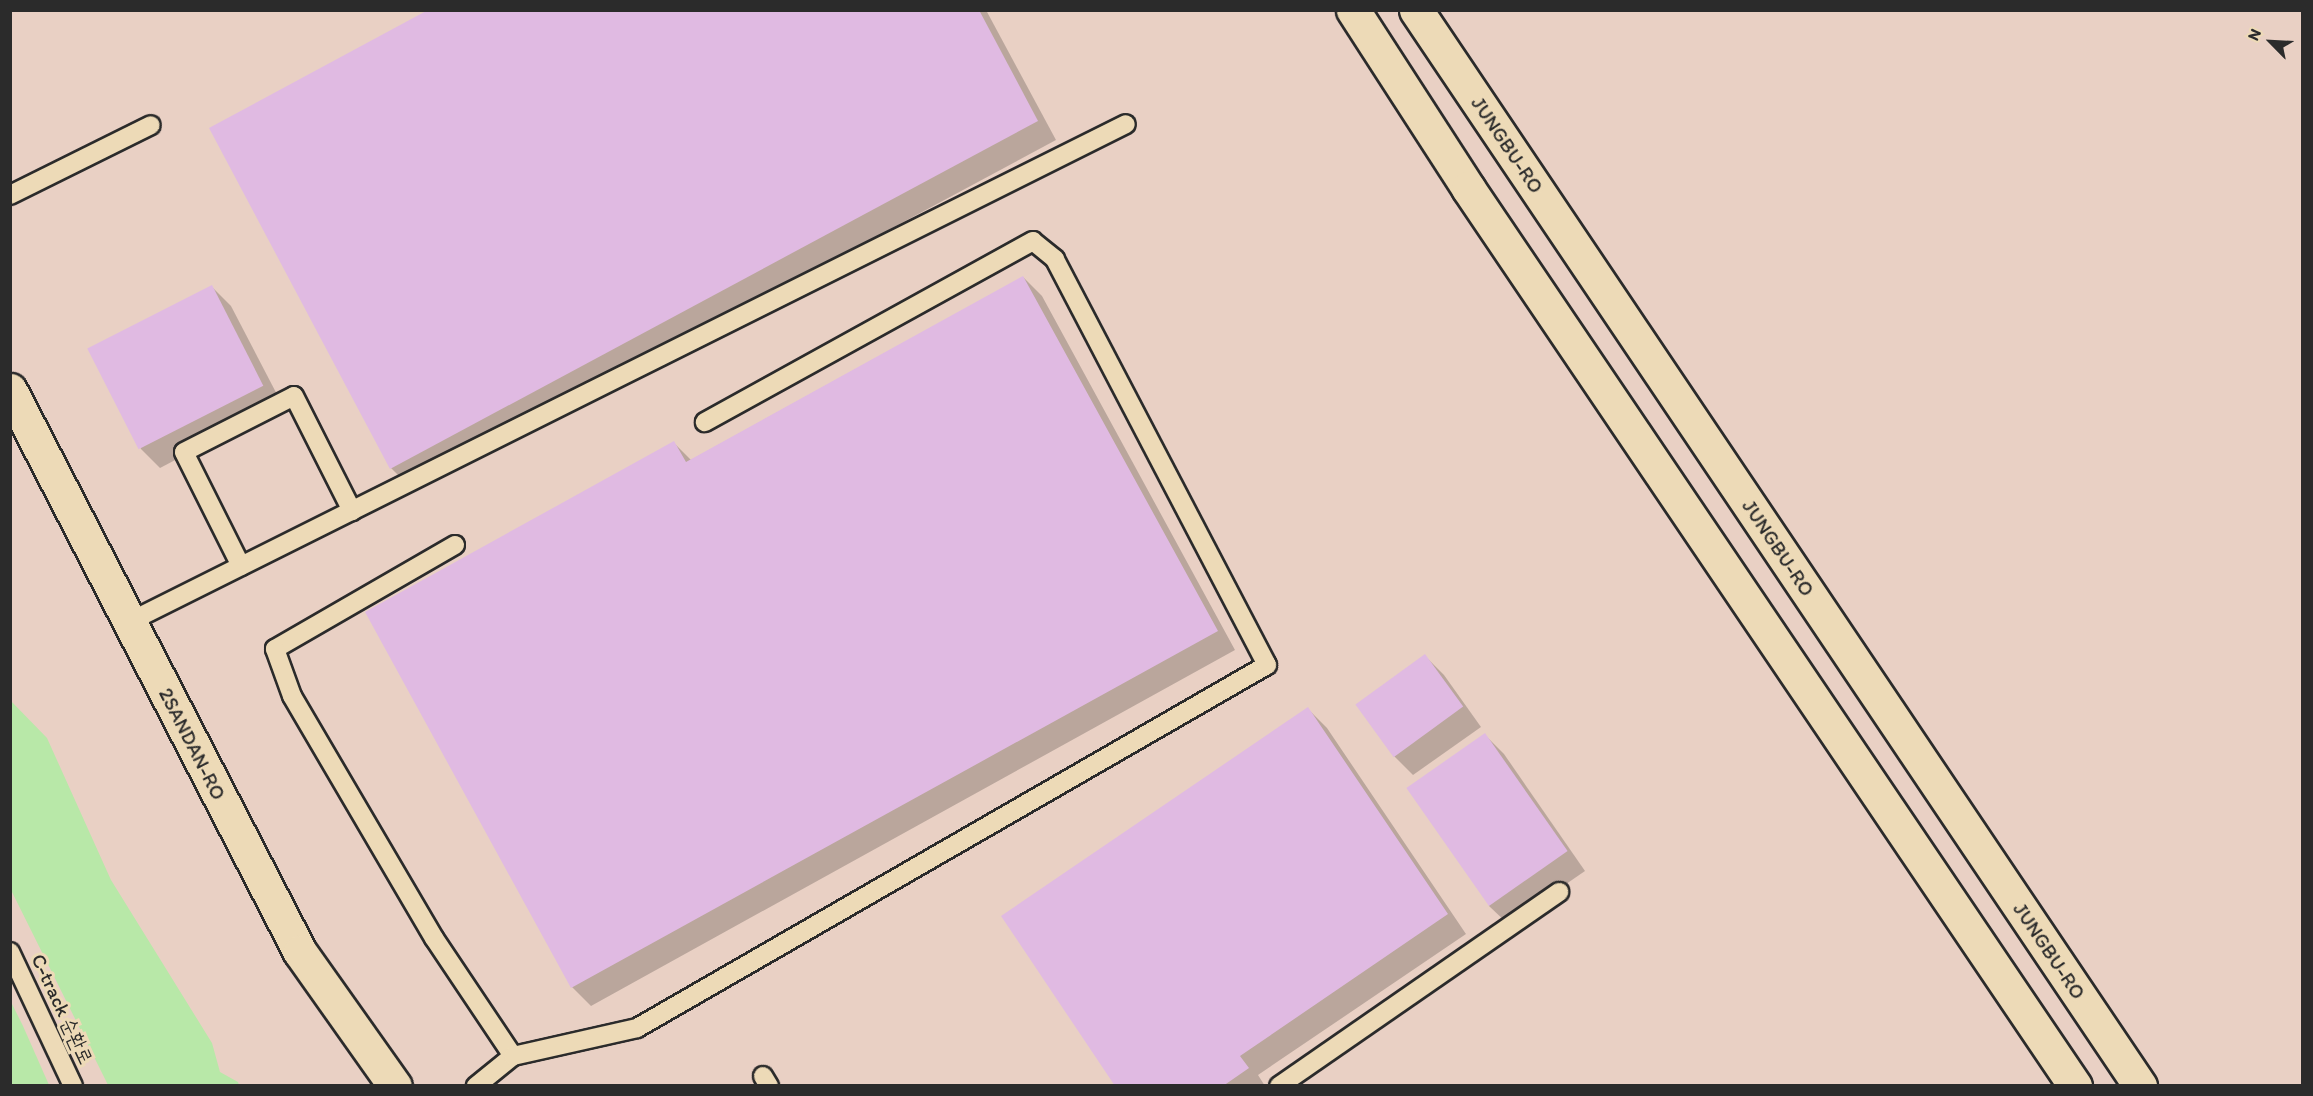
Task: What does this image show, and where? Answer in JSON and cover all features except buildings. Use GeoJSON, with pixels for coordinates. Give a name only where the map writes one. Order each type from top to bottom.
{"type":"FeatureCollection","features":[{"type":"Feature","properties":{"kind":"main road"},"geometry":{"type":"LineString","coordinates":[[1353,10],[1468,188],[2075,1086]]}},
{"type":"Feature","properties":{"kind":"main road","name":"JUNGBU-RO"},"geometry":{"type":"LineString","coordinates":[[1416,10],[2140,1086]]}},
{"type":"Feature","properties":{"kind":"main road","name":"2SANDAN-RO"},"geometry":{"type":"LineString","coordinates":[[10,390],[300,952],[395,1086]]}},
{"type":"Feature","properties":{"kind":"lane"},"geometry":{"type":"LineString","coordinates":[[129,622],[1126,124]]}},
{"type":"Feature","properties":{"kind":"lane"},"geometry":{"type":"LineString","coordinates":[[10,195],[151,125]]}},
{"type":"Feature","properties":{"kind":"lane"},"geometry":{"type":"LineString","coordinates":[[476,1086],[513,1056],[637,1028],[1267,664],[1055,259],[1034,241],[705,422]]}},
{"type":"Feature","properties":{"kind":"lane"},"geometry":{"type":"LineString","coordinates":[[242,566],[184,452],[294,396],[352,511]]}},
{"type":"Feature","properties":{"kind":"lane"},"geometry":{"type":"LineString","coordinates":[[455,544],[275,649],[292,696],[416,908],[513,1056]]}},
{"type":"Feature","properties":{"kind":"lane"},"geometry":{"type":"LineString","coordinates":[[1279,1086],[1559,892]]}},
{"type":"Feature","properties":{"kind":"lane","name":"C-track 순환로"},"geometry":{"type":"LineString","coordinates":[[10,952],[73,1086]]}},
{"type":"Feature","properties":{"kind":"green space"},"geometry":{"type":"Polygon","coordinates":[[[10,700],[47,738],[111,880],[212,1043],[220,1072],[238,1082],[239,1085],[108,1085],[11,890],[10,700]]]}},
{"type":"Feature","properties":{"kind":"green space"},"geometry":{"type":"Polygon","coordinates":[[[11,1002],[23,1026],[49,1085],[11,1085],[11,1002]]]}}]}
